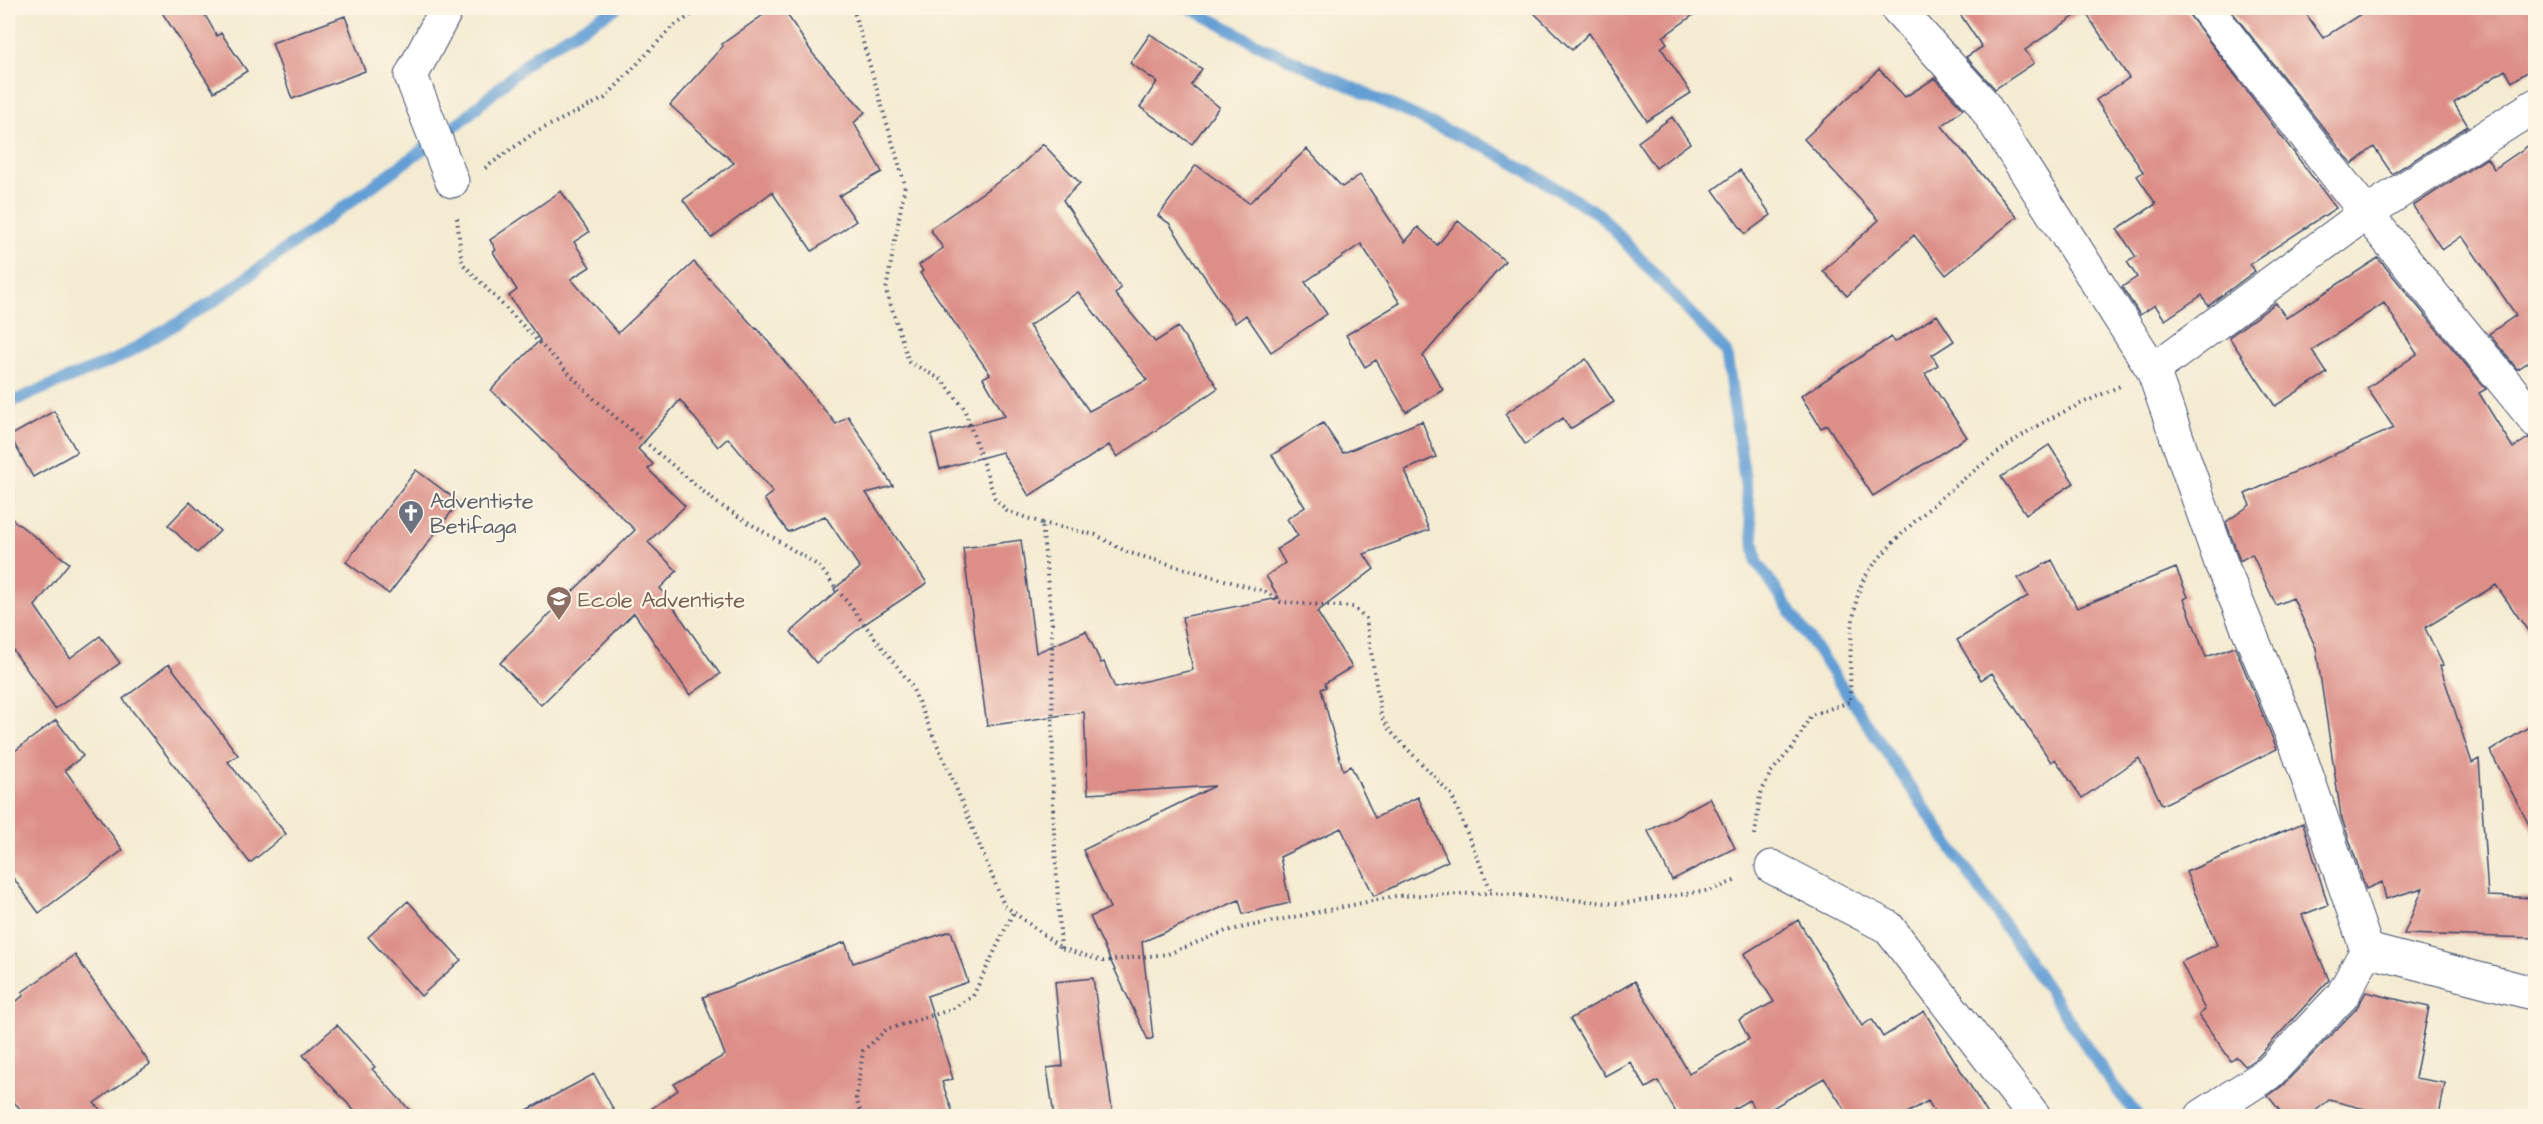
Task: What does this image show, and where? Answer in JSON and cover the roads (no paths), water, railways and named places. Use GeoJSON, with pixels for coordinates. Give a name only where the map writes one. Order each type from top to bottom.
{"type":"FeatureCollection","features":[{"type":"Feature","properties":{"kind":"street"},"geometry":{"type":"LineString","coordinates":[[447,8],[411,76],[452,181]]}},
{"type":"Feature","properties":{"kind":"street"},"geometry":{"type":"LineString","coordinates":[[1897,8],[1981,101],[2153,370],[2222,566],[2297,747],[2367,950],[2342,996],[2270,1073],[2202,1116]]}},
{"type":"Feature","properties":{"kind":"street"},"geometry":{"type":"LineString","coordinates":[[2206,8],[2366,213],[2535,421]]}},
{"type":"Feature","properties":{"kind":"street"},"geometry":{"type":"LineString","coordinates":[[2153,370],[2366,213],[2535,105]]}},
{"type":"Feature","properties":{"kind":"street"},"geometry":{"type":"LineString","coordinates":[[1772,867],[1888,927],[2034,1116]]}},
{"type":"Feature","properties":{"kind":"street"},"geometry":{"type":"LineString","coordinates":[[2367,950],[2535,994]]}},
{"type":"Feature","properties":{"kind":"waterway"},"geometry":{"type":"LineString","coordinates":[[8,403],[121,357],[213,302],[459,123],[536,55],[616,8]]}},
{"type":"Feature","properties":{"kind":"waterway"},"geometry":{"type":"LineString","coordinates":[[1190,8],[1261,46],[1499,154],[1600,215],[1726,352],[1757,562],[2113,1085],[2138,1116]]}},
{"type":"Feature","properties":{"kind":"place","name":"Adventiste Betifaga"},"geometry":{"type":"Point","coordinates":[411,536]}},
{"type":"Feature","properties":{"kind":"place","name":"Ecole Adventiste"},"geometry":{"type":"Point","coordinates":[559,622]}}]}
